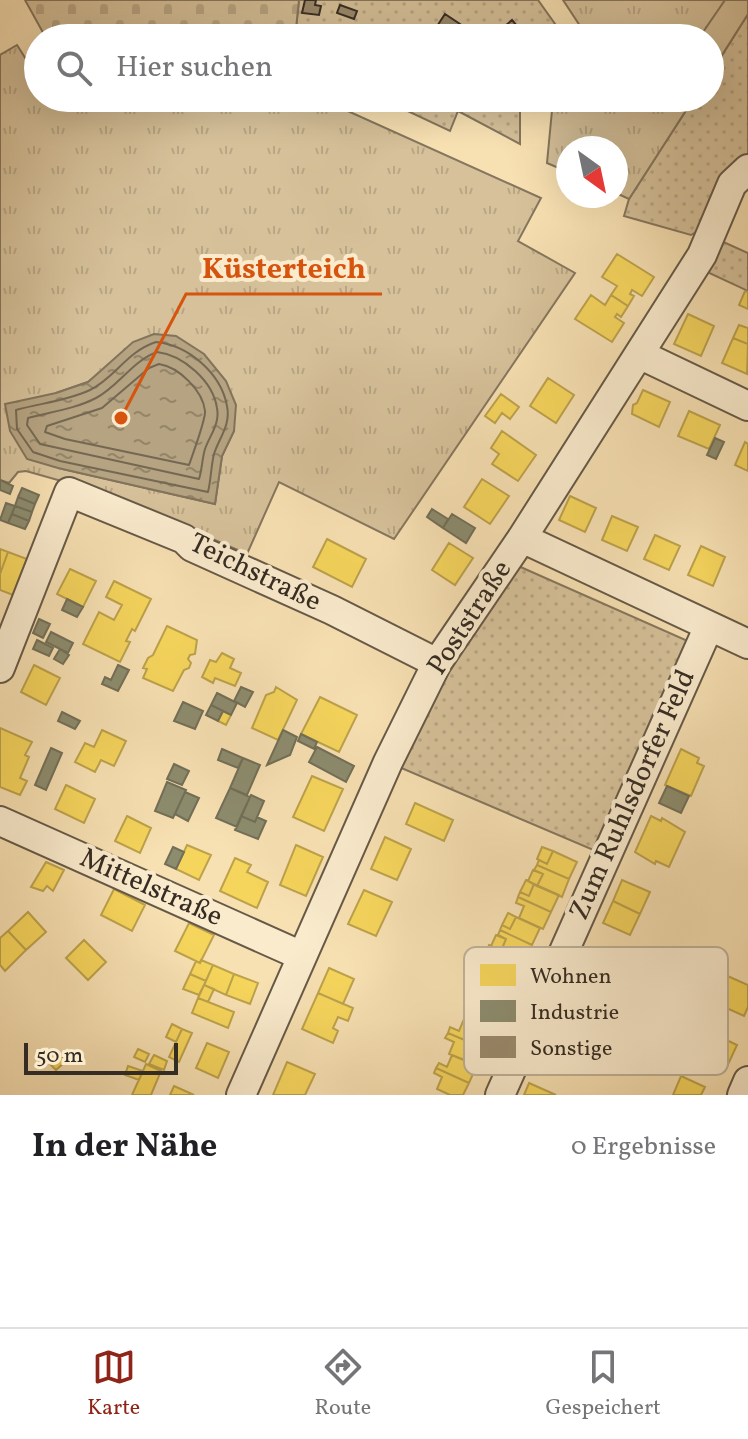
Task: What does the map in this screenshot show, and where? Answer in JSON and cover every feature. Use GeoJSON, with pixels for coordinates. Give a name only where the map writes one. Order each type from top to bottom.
{"type":"FeatureCollection","features":[{"type":"Feature","properties":{"kind":"street","name":"Poststraße"},"geometry":{"type":"LineString","coordinates":[[241,1095],[388,762],[437,663],[522,538],[702,255],[732,184],[748,169]]}},
{"type":"Feature","properties":{"kind":"street"},"geometry":{"type":"LineString","coordinates":[[639,354],[748,406]]}},
{"type":"Feature","properties":{"kind":"street","name":"Teichstraße"},"geometry":{"type":"LineString","coordinates":[[0,668],[69,492],[184,539],[192,547],[332,610],[437,663]]}},
{"type":"Feature","properties":{"kind":"street"},"geometry":{"type":"LineString","coordinates":[[522,538],[748,644]]}},
{"type":"Feature","properties":{"kind":"street","name":"Zum Ruhlsdorfer Feld"},"geometry":{"type":"LineString","coordinates":[[566,947],[709,626]]}},
{"type":"Feature","properties":{"kind":"street","name":"Mittelstraße"},"geometry":{"type":"LineString","coordinates":[[0,821],[302,956]]}},
{"type":"Feature","properties":{"kind":"street","name":"Zum Ruhlsdorfer Feld"},"geometry":{"type":"LineString","coordinates":[[500,1095],[509,1075]]}},
{"type":"Feature","properties":{"kind":"street"},"geometry":{"type":"LineString","coordinates":[[742,1095],[748,1081]]}},
{"type":"Feature","properties":{"kind":"green space"},"geometry":{"type":"Polygon","coordinates":[[[25,0],[299,0],[296,24],[38,24],[25,0]]]}},
{"type":"Feature","properties":{"kind":"green space"},"geometry":{"type":"Polygon","coordinates":[[[299,0],[538,0],[555,24],[296,24],[299,0]]]}},
{"type":"Feature","properties":{"kind":"green space"},"geometry":{"type":"Polygon","coordinates":[[[563,0],[748,0],[748,14],[724,52],[724,24],[579,24],[563,0]]]}},
{"type":"Feature","properties":{"kind":"green space"},"geometry":{"type":"Polygon","coordinates":[[[725,0],[748,0],[748,14],[724,52],[724,24],[709,24],[725,0]]]}},
{"type":"Feature","properties":{"kind":"green space"},"geometry":{"type":"Polygon","coordinates":[[[748,14],[748,154],[727,170],[696,232],[691,235],[624,216],[629,199],[685,112],[724,112],[724,52],[748,14]]]}},
{"type":"Feature","properties":{"kind":"green space"},"geometry":{"type":"Polygon","coordinates":[[[17,45],[24,56],[24,112],[350,112],[541,198],[518,241],[575,273],[394,539],[279,482],[247,554],[111,495],[26,471],[18,472],[9,483],[0,480],[0,55],[17,45]],[[111,364],[88,382],[56,393],[58,468],[215,504],[222,456],[234,431],[111,364]]]}},
{"type":"Feature","properties":{"kind":"green space"},"geometry":{"type":"Polygon","coordinates":[[[410,112],[458,112],[450,131],[410,112]]]}},
{"type":"Feature","properties":{"kind":"green space"},"geometry":{"type":"Polygon","coordinates":[[[460,112],[520,112],[520,144],[460,112]]]}},
{"type":"Feature","properties":{"kind":"green space"},"geometry":{"type":"Polygon","coordinates":[[[552,112],[685,112],[629,199],[628,136],[556,136],[556,167],[547,163],[552,112]]]}},
{"type":"Feature","properties":{"kind":"green space"},"geometry":{"type":"Polygon","coordinates":[[[719,240],[748,253],[748,291],[705,271],[719,240]]]}},
{"type":"Feature","properties":{"kind":"green space"},"geometry":{"type":"Polygon","coordinates":[[[516,565],[690,642],[598,852],[392,764],[516,565]]]}},
{"type":"Feature","properties":{"kind":"water"},"geometry":{"type":"Polygon","coordinates":[[[154,334],[176,336],[204,354],[226,381],[236,405],[234,431],[222,456],[215,504],[27,459],[10,431],[5,404],[56,393],[88,382],[133,342],[154,334]]]}},
{"type":"Feature","properties":{"kind":"building: Wohnen"},"geometry":{"type":"Polygon","coordinates":[[[617,254],[654,277],[642,296],[632,290],[630,294],[634,296],[628,306],[611,295],[617,286],[602,277],[617,254]]]}},
{"type":"Feature","properties":{"kind":"building: Wohnen"},"geometry":{"type":"Polygon","coordinates":[[[745,291],[748,292],[748,309],[739,305],[745,291]]]}},
{"type":"Feature","properties":{"kind":"building: Wohnen"},"geometry":{"type":"Polygon","coordinates":[[[591,295],[605,305],[611,295],[628,306],[621,317],[617,314],[615,317],[624,323],[612,342],[575,319],[591,295]]]}},
{"type":"Feature","properties":{"kind":"building: Wohnen"},"geometry":{"type":"Polygon","coordinates":[[[688,314],[714,326],[701,356],[674,344],[688,314]]]}},
{"type":"Feature","properties":{"kind":"building: Wohnen"},"geometry":{"type":"Polygon","coordinates":[[[739,325],[748,328],[748,344],[733,338],[739,325]]]}},
{"type":"Feature","properties":{"kind":"building: Wohnen"},"geometry":{"type":"Polygon","coordinates":[[[733,338],[748,344],[747,374],[722,363],[733,338]]]}},
{"type":"Feature","properties":{"kind":"building: Wohnen"},"geometry":{"type":"Polygon","coordinates":[[[548,378],[574,395],[556,423],[530,406],[548,378]]]}},
{"type":"Feature","properties":{"kind":"building: Wohnen"},"geometry":{"type":"Polygon","coordinates":[[[643,390],[670,402],[659,427],[632,414],[633,405],[643,390]]]}},
{"type":"Feature","properties":{"kind":"building: Wohnen"},"geometry":{"type":"Polygon","coordinates":[[[501,394],[519,407],[510,419],[502,413],[495,423],[485,416],[501,394]]]}},
{"type":"Feature","properties":{"kind":"building: Wohnen"},"geometry":{"type":"Polygon","coordinates":[[[689,411],[720,425],[709,449],[678,436],[689,411]]]}},
{"type":"Feature","properties":{"kind":"building: Wohnen"},"geometry":{"type":"Polygon","coordinates":[[[502,431],[536,455],[518,481],[492,464],[499,454],[491,448],[502,431]]]}},
{"type":"Feature","properties":{"kind":"building: Wohnen"},"geometry":{"type":"Polygon","coordinates":[[[745,442],[748,444],[748,471],[735,465],[745,442]]]}},
{"type":"Feature","properties":{"kind":"building: Wohnen"},"geometry":{"type":"Polygon","coordinates":[[[482,479],[509,496],[490,524],[464,507],[482,479]]]}},
{"type":"Feature","properties":{"kind":"building: Wohnen"},"geometry":{"type":"Polygon","coordinates":[[[570,496],[596,508],[585,532],[559,520],[570,496]]]}},
{"type":"Feature","properties":{"kind":"building: Wohnen"},"geometry":{"type":"Polygon","coordinates":[[[612,516],[638,527],[627,551],[602,540],[612,516]]]}},
{"type":"Feature","properties":{"kind":"building: Wohnen"},"geometry":{"type":"Polygon","coordinates":[[[655,535],[680,546],[669,570],[644,559],[655,535]]]}},
{"type":"Feature","properties":{"kind":"building: Wohnen"},"geometry":{"type":"Polygon","coordinates":[[[327,539],[366,559],[352,587],[313,567],[327,539]]]}},
{"type":"Feature","properties":{"kind":"building: Wohnen"},"geometry":{"type":"Polygon","coordinates":[[[449,543],[473,558],[455,585],[432,570],[449,543]]]}},
{"type":"Feature","properties":{"kind":"building: Wohnen"},"geometry":{"type":"Polygon","coordinates":[[[701,546],[725,557],[713,586],[688,575],[701,546]]]}},
{"type":"Feature","properties":{"kind":"building: Wohnen"},"geometry":{"type":"Polygon","coordinates":[[[0,549],[8,552],[0,574],[0,549]]]}},
{"type":"Feature","properties":{"kind":"building: Wohnen"},"geometry":{"type":"Polygon","coordinates":[[[8,552],[27,559],[13,595],[0,590],[0,574],[8,552]]]}},
{"type":"Feature","properties":{"kind":"building: Wohnen"},"geometry":{"type":"Polygon","coordinates":[[[70,569],[96,581],[83,607],[57,594],[70,569]]]}},
{"type":"Feature","properties":{"kind":"building: Wohnen"},"geometry":{"type":"Polygon","coordinates":[[[114,581],[151,599],[135,631],[132,629],[126,641],[130,642],[120,662],[83,644],[99,612],[114,620],[122,605],[106,597],[114,581]]]}},
{"type":"Feature","properties":{"kind":"building: Wohnen"},"geometry":{"type":"Polygon","coordinates":[[[167,626],[197,640],[195,654],[188,659],[191,663],[189,668],[184,670],[173,691],[143,678],[147,669],[143,668],[167,626]]]}},
{"type":"Feature","properties":{"kind":"building: Wohnen"},"geometry":{"type":"Polygon","coordinates":[[[222,653],[234,659],[230,668],[241,673],[235,686],[215,678],[213,683],[202,677],[210,660],[216,662],[222,653]]]}},
{"type":"Feature","properties":{"kind":"building: Wohnen"},"geometry":{"type":"Polygon","coordinates":[[[34,665],[60,678],[46,705],[21,692],[34,665]]]}},
{"type":"Feature","properties":{"kind":"building: Wohnen"},"geometry":{"type":"Polygon","coordinates":[[[276,687],[297,700],[278,740],[252,728],[266,695],[274,692],[276,687]]]}},
{"type":"Feature","properties":{"kind":"building: Wohnen"},"geometry":{"type":"Polygon","coordinates":[[[320,697],[357,715],[339,752],[301,734],[320,697]]]}},
{"type":"Feature","properties":{"kind":"building: Wohnen"},"geometry":{"type":"Polygon","coordinates":[[[223,711],[231,715],[226,725],[218,721],[223,711]]]}},
{"type":"Feature","properties":{"kind":"building: Wohnen"},"geometry":{"type":"Polygon","coordinates":[[[0,728],[32,742],[25,755],[29,757],[20,778],[27,781],[20,795],[0,787],[0,728]]]}},
{"type":"Feature","properties":{"kind":"building: Wohnen"},"geometry":{"type":"Polygon","coordinates":[[[102,730],[126,741],[114,766],[101,760],[95,772],[75,762],[85,743],[94,747],[102,730]]]}},
{"type":"Feature","properties":{"kind":"building: Wohnen"},"geometry":{"type":"Polygon","coordinates":[[[681,749],[699,758],[697,763],[704,766],[691,796],[665,785],[681,749]]]}},
{"type":"Feature","properties":{"kind":"building: Wohnen"},"geometry":{"type":"Polygon","coordinates":[[[312,776],[343,789],[324,831],[293,817],[312,776]]]}},
{"type":"Feature","properties":{"kind":"building: Wohnen"},"geometry":{"type":"Polygon","coordinates":[[[66,785],[95,799],[84,823],[55,809],[66,785]]]}},
{"type":"Feature","properties":{"kind":"building: Wohnen"},"geometry":{"type":"Polygon","coordinates":[[[415,803],[453,820],[444,841],[406,824],[415,803]]]}},
{"type":"Feature","properties":{"kind":"building: Wohnen"},"geometry":{"type":"Polygon","coordinates":[[[127,816],[151,828],[140,853],[115,841],[127,816]]]}},
{"type":"Feature","properties":{"kind":"building: Wohnen"},"geometry":{"type":"Polygon","coordinates":[[[651,816],[661,821],[662,818],[685,832],[669,867],[656,861],[655,864],[635,852],[651,816]]]}},
{"type":"Feature","properties":{"kind":"building: Wohnen"},"geometry":{"type":"Polygon","coordinates":[[[385,837],[411,849],[397,880],[371,869],[385,837]]]}},
{"type":"Feature","properties":{"kind":"building: Wohnen"},"geometry":{"type":"Polygon","coordinates":[[[187,845],[211,855],[199,880],[176,869],[187,845]]]}},
{"type":"Feature","properties":{"kind":"building: Wohnen"},"geometry":{"type":"Polygon","coordinates":[[[296,845],[323,857],[306,896],[280,885],[296,845]]]}},
{"type":"Feature","properties":{"kind":"building: Wohnen"},"geometry":{"type":"Polygon","coordinates":[[[542,847],[553,851],[547,864],[537,859],[542,847]]]}},
{"type":"Feature","properties":{"kind":"building: Wohnen"},"geometry":{"type":"Polygon","coordinates":[[[553,851],[577,862],[569,879],[537,865],[539,860],[547,864],[553,851]]]}},
{"type":"Feature","properties":{"kind":"building: Wohnen"},"geometry":{"type":"Polygon","coordinates":[[[235,858],[251,865],[247,872],[268,882],[257,908],[220,891],[235,858]]]}},
{"type":"Feature","properties":{"kind":"building: Wohnen"},"geometry":{"type":"Polygon","coordinates":[[[46,862],[64,870],[53,891],[47,886],[43,891],[31,887],[46,862]]]}},
{"type":"Feature","properties":{"kind":"building: Wohnen"},"geometry":{"type":"Polygon","coordinates":[[[537,865],[569,879],[562,897],[537,886],[543,874],[534,870],[537,865]]]}},
{"type":"Feature","properties":{"kind":"building: Wohnen"},"geometry":{"type":"Polygon","coordinates":[[[533,870],[543,874],[537,886],[528,881],[533,870]]]}},
{"type":"Feature","properties":{"kind":"building: Wohnen"},"geometry":{"type":"Polygon","coordinates":[[[526,880],[534,884],[529,896],[520,892],[526,880]]]}},
{"type":"Feature","properties":{"kind":"building: Wohnen"},"geometry":{"type":"Polygon","coordinates":[[[622,880],[650,892],[640,914],[613,901],[622,880]]]}},
{"type":"Feature","properties":{"kind":"building: Wohnen"},"geometry":{"type":"Polygon","coordinates":[[[534,884],[559,895],[551,912],[518,897],[520,892],[529,896],[534,884]]]}},
{"type":"Feature","properties":{"kind":"building: Wohnen"},"geometry":{"type":"Polygon","coordinates":[[[114,889],[145,905],[132,931],[101,915],[114,889]]]}},
{"type":"Feature","properties":{"kind":"building: Wohnen"},"geometry":{"type":"Polygon","coordinates":[[[364,890],[392,902],[376,936],[348,924],[364,890]]]}},
{"type":"Feature","properties":{"kind":"building: Wohnen"},"geometry":{"type":"Polygon","coordinates":[[[518,897],[551,912],[543,929],[519,918],[524,906],[516,903],[518,897]]]}},
{"type":"Feature","properties":{"kind":"building: Wohnen"},"geometry":{"type":"Polygon","coordinates":[[[613,901],[640,914],[630,935],[603,923],[613,901]]]}},
{"type":"Feature","properties":{"kind":"building: Wohnen"},"geometry":{"type":"Polygon","coordinates":[[[28,912],[46,932],[26,950],[8,931],[28,912]]]}},
{"type":"Feature","properties":{"kind":"building: Wohnen"},"geometry":{"type":"Polygon","coordinates":[[[508,913],[516,917],[510,929],[502,925],[508,913]]]}},
{"type":"Feature","properties":{"kind":"building: Wohnen"},"geometry":{"type":"Polygon","coordinates":[[[516,917],[540,928],[532,945],[500,930],[502,925],[510,929],[516,917]]]}},
{"type":"Feature","properties":{"kind":"building: Wohnen"},"geometry":{"type":"Polygon","coordinates":[[[189,923],[214,935],[200,963],[175,951],[189,923]]]}},
{"type":"Feature","properties":{"kind":"building: Wohnen"},"geometry":{"type":"Polygon","coordinates":[[[500,930],[532,945],[503,947],[506,939],[498,935],[500,930]]]}},
{"type":"Feature","properties":{"kind":"building: Wohnen"},"geometry":{"type":"Polygon","coordinates":[[[8,931],[26,950],[5,971],[0,965],[0,938],[8,931]]]}},
{"type":"Feature","properties":{"kind":"building: Wohnen"},"geometry":{"type":"Polygon","coordinates":[[[496,935],[506,939],[503,947],[491,946],[496,935]]]}},
{"type":"Feature","properties":{"kind":"building: Wohnen"},"geometry":{"type":"Polygon","coordinates":[[[84,940],[106,962],[88,980],[66,958],[84,940]]]}},
{"type":"Feature","properties":{"kind":"building: Wohnen"},"geometry":{"type":"Polygon","coordinates":[[[201,960],[213,965],[206,981],[190,974],[196,961],[200,963],[201,960]]]}},
{"type":"Feature","properties":{"kind":"building: Wohnen"},"geometry":{"type":"Polygon","coordinates":[[[213,965],[234,974],[226,995],[204,985],[213,965]]]}},
{"type":"Feature","properties":{"kind":"building: Wohnen"},"geometry":{"type":"Polygon","coordinates":[[[329,968],[354,979],[343,1004],[318,993],[329,968]]]}},
{"type":"Feature","properties":{"kind":"building: Wohnen"},"geometry":{"type":"Polygon","coordinates":[[[190,974],[206,981],[199,995],[183,989],[190,974]]]}},
{"type":"Feature","properties":{"kind":"building: Wohnen"},"geometry":{"type":"Polygon","coordinates":[[[234,974],[258,983],[250,1004],[226,995],[234,974]]]}},
{"type":"Feature","properties":{"kind":"building: Wohnen"},"geometry":{"type":"Polygon","coordinates":[[[728,976],[748,985],[748,1007],[744,1016],[728,1009],[728,976]]]}},
{"type":"Feature","properties":{"kind":"building: Wohnen"},"geometry":{"type":"Polygon","coordinates":[[[204,985],[214,989],[208,1002],[198,998],[204,985]]]}},
{"type":"Feature","properties":{"kind":"building: Wohnen"},"geometry":{"type":"Polygon","coordinates":[[[318,993],[353,1008],[348,1021],[338,1017],[333,1028],[338,1031],[333,1043],[302,1029],[318,993]]]}},
{"type":"Feature","properties":{"kind":"building: Wohnen"},"geometry":{"type":"Polygon","coordinates":[[[198,998],[234,1012],[228,1028],[192,1013],[198,998]]]}},
{"type":"Feature","properties":{"kind":"building: Wohnen"},"geometry":{"type":"Polygon","coordinates":[[[464,1019],[464,1040],[448,1033],[450,1027],[459,1031],[464,1019]]]}},
{"type":"Feature","properties":{"kind":"building: Wohnen"},"geometry":{"type":"Polygon","coordinates":[[[172,1024],[182,1029],[176,1042],[166,1037],[172,1024]]]}},
{"type":"Feature","properties":{"kind":"building: Wohnen"},"geometry":{"type":"Polygon","coordinates":[[[182,1029],[192,1033],[179,1062],[169,1057],[182,1029]]]}},
{"type":"Feature","properties":{"kind":"building: Wohnen"},"geometry":{"type":"Polygon","coordinates":[[[448,1033],[464,1040],[464,1060],[449,1054],[454,1042],[445,1038],[448,1033]]]}},
{"type":"Feature","properties":{"kind":"building: Wohnen"},"geometry":{"type":"Polygon","coordinates":[[[728,1041],[737,1045],[728,1064],[728,1041]]]}},
{"type":"Feature","properties":{"kind":"building: Wohnen"},"geometry":{"type":"Polygon","coordinates":[[[207,1043],[229,1052],[218,1078],[196,1068],[207,1043]]]}},
{"type":"Feature","properties":{"kind":"building: Wohnen"},"geometry":{"type":"Polygon","coordinates":[[[138,1049],[149,1054],[145,1062],[134,1057],[138,1049]]]}},
{"type":"Feature","properties":{"kind":"building: Wohnen"},"geometry":{"type":"Polygon","coordinates":[[[55,1050],[66,1061],[56,1070],[45,1059],[55,1050]]]}},
{"type":"Feature","properties":{"kind":"building: Wohnen"},"geometry":{"type":"Polygon","coordinates":[[[154,1055],[167,1061],[164,1070],[149,1064],[154,1055]]]}},
{"type":"Feature","properties":{"kind":"building: Wohnen"},"geometry":{"type":"Polygon","coordinates":[[[452,1055],[464,1060],[464,1075],[473,1075],[469,1083],[436,1068],[439,1063],[447,1067],[452,1055]]]}},
{"type":"Feature","properties":{"kind":"building: Wohnen"},"geometry":{"type":"Polygon","coordinates":[[[287,1062],[315,1074],[305,1095],[273,1095],[287,1062]]]}},
{"type":"Feature","properties":{"kind":"building: Wohnen"},"geometry":{"type":"Polygon","coordinates":[[[146,1064],[161,1071],[151,1095],[132,1095],[146,1064]]]}},
{"type":"Feature","properties":{"kind":"building: Wohnen"},"geometry":{"type":"Polygon","coordinates":[[[128,1066],[143,1071],[139,1080],[125,1075],[128,1066]]]}},
{"type":"Feature","properties":{"kind":"building: Wohnen"},"geometry":{"type":"Polygon","coordinates":[[[436,1068],[469,1083],[463,1095],[450,1095],[437,1089],[442,1077],[434,1073],[436,1068]]]}},
{"type":"Feature","properties":{"kind":"building: Wohnen"},"geometry":{"type":"Polygon","coordinates":[[[681,1076],[705,1087],[701,1095],[673,1095],[681,1076]]]}},
{"type":"Feature","properties":{"kind":"building: Wohnen"},"geometry":{"type":"Polygon","coordinates":[[[529,1083],[556,1095],[524,1095],[529,1083]]]}},
{"type":"Feature","properties":{"kind":"building: Wohnen"},"geometry":{"type":"Polygon","coordinates":[[[174,1086],[194,1095],[170,1095],[174,1086]]]}},
{"type":"Feature","properties":{"kind":"building: Industrie"},"geometry":{"type":"Polygon","coordinates":[[[715,438],[724,442],[716,459],[707,455],[715,438]]]}},
{"type":"Feature","properties":{"kind":"building: Industrie"},"geometry":{"type":"Polygon","coordinates":[[[0,480],[13,486],[10,494],[0,490],[0,480]]]}},
{"type":"Feature","properties":{"kind":"building: Industrie"},"geometry":{"type":"Polygon","coordinates":[[[22,488],[39,495],[35,504],[18,497],[22,488]]]}},
{"type":"Feature","properties":{"kind":"building: Industrie"},"geometry":{"type":"Polygon","coordinates":[[[18,497],[35,504],[32,512],[15,506],[18,497]]]}},
{"type":"Feature","properties":{"kind":"building: Industrie"},"geometry":{"type":"Polygon","coordinates":[[[6,503],[15,506],[8,523],[0,520],[6,503]]]}},
{"type":"Feature","properties":{"kind":"building: Industrie"},"geometry":{"type":"Polygon","coordinates":[[[15,506],[32,512],[29,521],[12,514],[15,506]]]}},
{"type":"Feature","properties":{"kind":"building: Industrie"},"geometry":{"type":"Polygon","coordinates":[[[432,509],[448,519],[443,528],[427,517],[432,509]]]}},
{"type":"Feature","properties":{"kind":"building: Industrie"},"geometry":{"type":"Polygon","coordinates":[[[12,514],[29,521],[25,529],[8,523],[12,514]]]}},
{"type":"Feature","properties":{"kind":"building: Industrie"},"geometry":{"type":"Polygon","coordinates":[[[452,514],[475,528],[466,543],[443,528],[452,514]]]}},
{"type":"Feature","properties":{"kind":"building: Industrie"},"geometry":{"type":"Polygon","coordinates":[[[67,599],[83,607],[77,617],[62,610],[67,599]]]}},
{"type":"Feature","properties":{"kind":"building: Industrie"},"geometry":{"type":"Polygon","coordinates":[[[39,619],[50,624],[43,638],[33,633],[39,619]]]}},
{"type":"Feature","properties":{"kind":"building: Industrie"},"geometry":{"type":"Polygon","coordinates":[[[51,632],[73,643],[68,653],[46,642],[51,632]]]}},
{"type":"Feature","properties":{"kind":"building: Industrie"},"geometry":{"type":"Polygon","coordinates":[[[37,640],[53,648],[49,656],[33,649],[37,640]]]}},
{"type":"Feature","properties":{"kind":"building: Industrie"},"geometry":{"type":"Polygon","coordinates":[[[60,649],[69,655],[63,664],[54,659],[60,649]]]}},
{"type":"Feature","properties":{"kind":"building: Industrie"},"geometry":{"type":"Polygon","coordinates":[[[118,665],[129,670],[118,691],[102,684],[105,677],[111,680],[118,665]]]}},
{"type":"Feature","properties":{"kind":"building: Industrie"},"geometry":{"type":"Polygon","coordinates":[[[241,687],[253,692],[245,707],[234,701],[241,687]]]}},
{"type":"Feature","properties":{"kind":"building: Industrie"},"geometry":{"type":"Polygon","coordinates":[[[217,693],[237,703],[231,715],[211,705],[217,693]]]}},
{"type":"Feature","properties":{"kind":"building: Industrie"},"geometry":{"type":"Polygon","coordinates":[[[183,702],[203,711],[195,729],[174,721],[183,702]]]}},
{"type":"Feature","properties":{"kind":"building: Industrie"},"geometry":{"type":"Polygon","coordinates":[[[211,705],[223,711],[218,721],[206,715],[211,705]]]}},
{"type":"Feature","properties":{"kind":"building: Industrie"},"geometry":{"type":"Polygon","coordinates":[[[62,712],[80,721],[75,729],[58,721],[62,712]]]}},
{"type":"Feature","properties":{"kind":"building: Industrie"},"geometry":{"type":"Polygon","coordinates":[[[283,730],[297,737],[290,755],[267,765],[283,730]]]}},
{"type":"Feature","properties":{"kind":"building: Industrie"},"geometry":{"type":"Polygon","coordinates":[[[301,734],[317,742],[314,749],[298,741],[301,734]]]}},
{"type":"Feature","properties":{"kind":"building: Industrie"},"geometry":{"type":"Polygon","coordinates":[[[317,747],[354,766],[346,782],[309,762],[317,747]]]}},
{"type":"Feature","properties":{"kind":"building: Industrie"},"geometry":{"type":"Polygon","coordinates":[[[51,748],[62,753],[46,790],[35,785],[51,748]]]}},
{"type":"Feature","properties":{"kind":"building: Industrie"},"geometry":{"type":"Polygon","coordinates":[[[222,749],[243,758],[238,768],[218,760],[222,749]]]}},
{"type":"Feature","properties":{"kind":"building: Industrie"},"geometry":{"type":"Polygon","coordinates":[[[243,758],[260,765],[247,795],[230,788],[243,758]]]}},
{"type":"Feature","properties":{"kind":"building: Industrie"},"geometry":{"type":"Polygon","coordinates":[[[174,764],[189,771],[182,785],[167,779],[174,764]]]}},
{"type":"Feature","properties":{"kind":"building: Industrie"},"geometry":{"type":"Polygon","coordinates":[[[167,782],[186,790],[173,818],[155,811],[167,782]]]}},
{"type":"Feature","properties":{"kind":"building: Industrie"},"geometry":{"type":"Polygon","coordinates":[[[667,786],[689,796],[681,813],[659,803],[667,786]]]}},
{"type":"Feature","properties":{"kind":"building: Industrie"},"geometry":{"type":"Polygon","coordinates":[[[230,788],[250,797],[237,827],[216,818],[230,788]]]}},
{"type":"Feature","properties":{"kind":"building: Industrie"},"geometry":{"type":"Polygon","coordinates":[[[185,792],[199,798],[188,821],[175,814],[185,792]]]}},
{"type":"Feature","properties":{"kind":"building: Industrie"},"geometry":{"type":"Polygon","coordinates":[[[251,795],[264,801],[255,822],[241,816],[251,795]]]}},
{"type":"Feature","properties":{"kind":"building: Industrie"},"geometry":{"type":"Polygon","coordinates":[[[241,816],[255,822],[257,817],[266,821],[258,839],[235,830],[241,816]]]}},
{"type":"Feature","properties":{"kind":"building: Industrie"},"geometry":{"type":"Polygon","coordinates":[[[173,847],[184,852],[176,869],[165,864],[173,847]]]}},
{"type":"Feature","properties":{"kind":"building: Sonstige"},"geometry":{"type":"Polygon","coordinates":[[[305,0],[316,0],[315,5],[321,6],[319,15],[302,13],[305,0]]]}},
{"type":"Feature","properties":{"kind":"building: Sonstige"},"geometry":{"type":"Polygon","coordinates":[[[340,5],[357,11],[354,19],[337,13],[340,5]]]}},
{"type":"Feature","properties":{"kind":"building: Sonstige"},"geometry":{"type":"Polygon","coordinates":[[[445,14],[460,24],[438,24],[445,14]]]}},
{"type":"Feature","properties":{"kind":"place","name":"Küsterteich"},"geometry":{"type":"Point","coordinates":[121,418]}}]}
